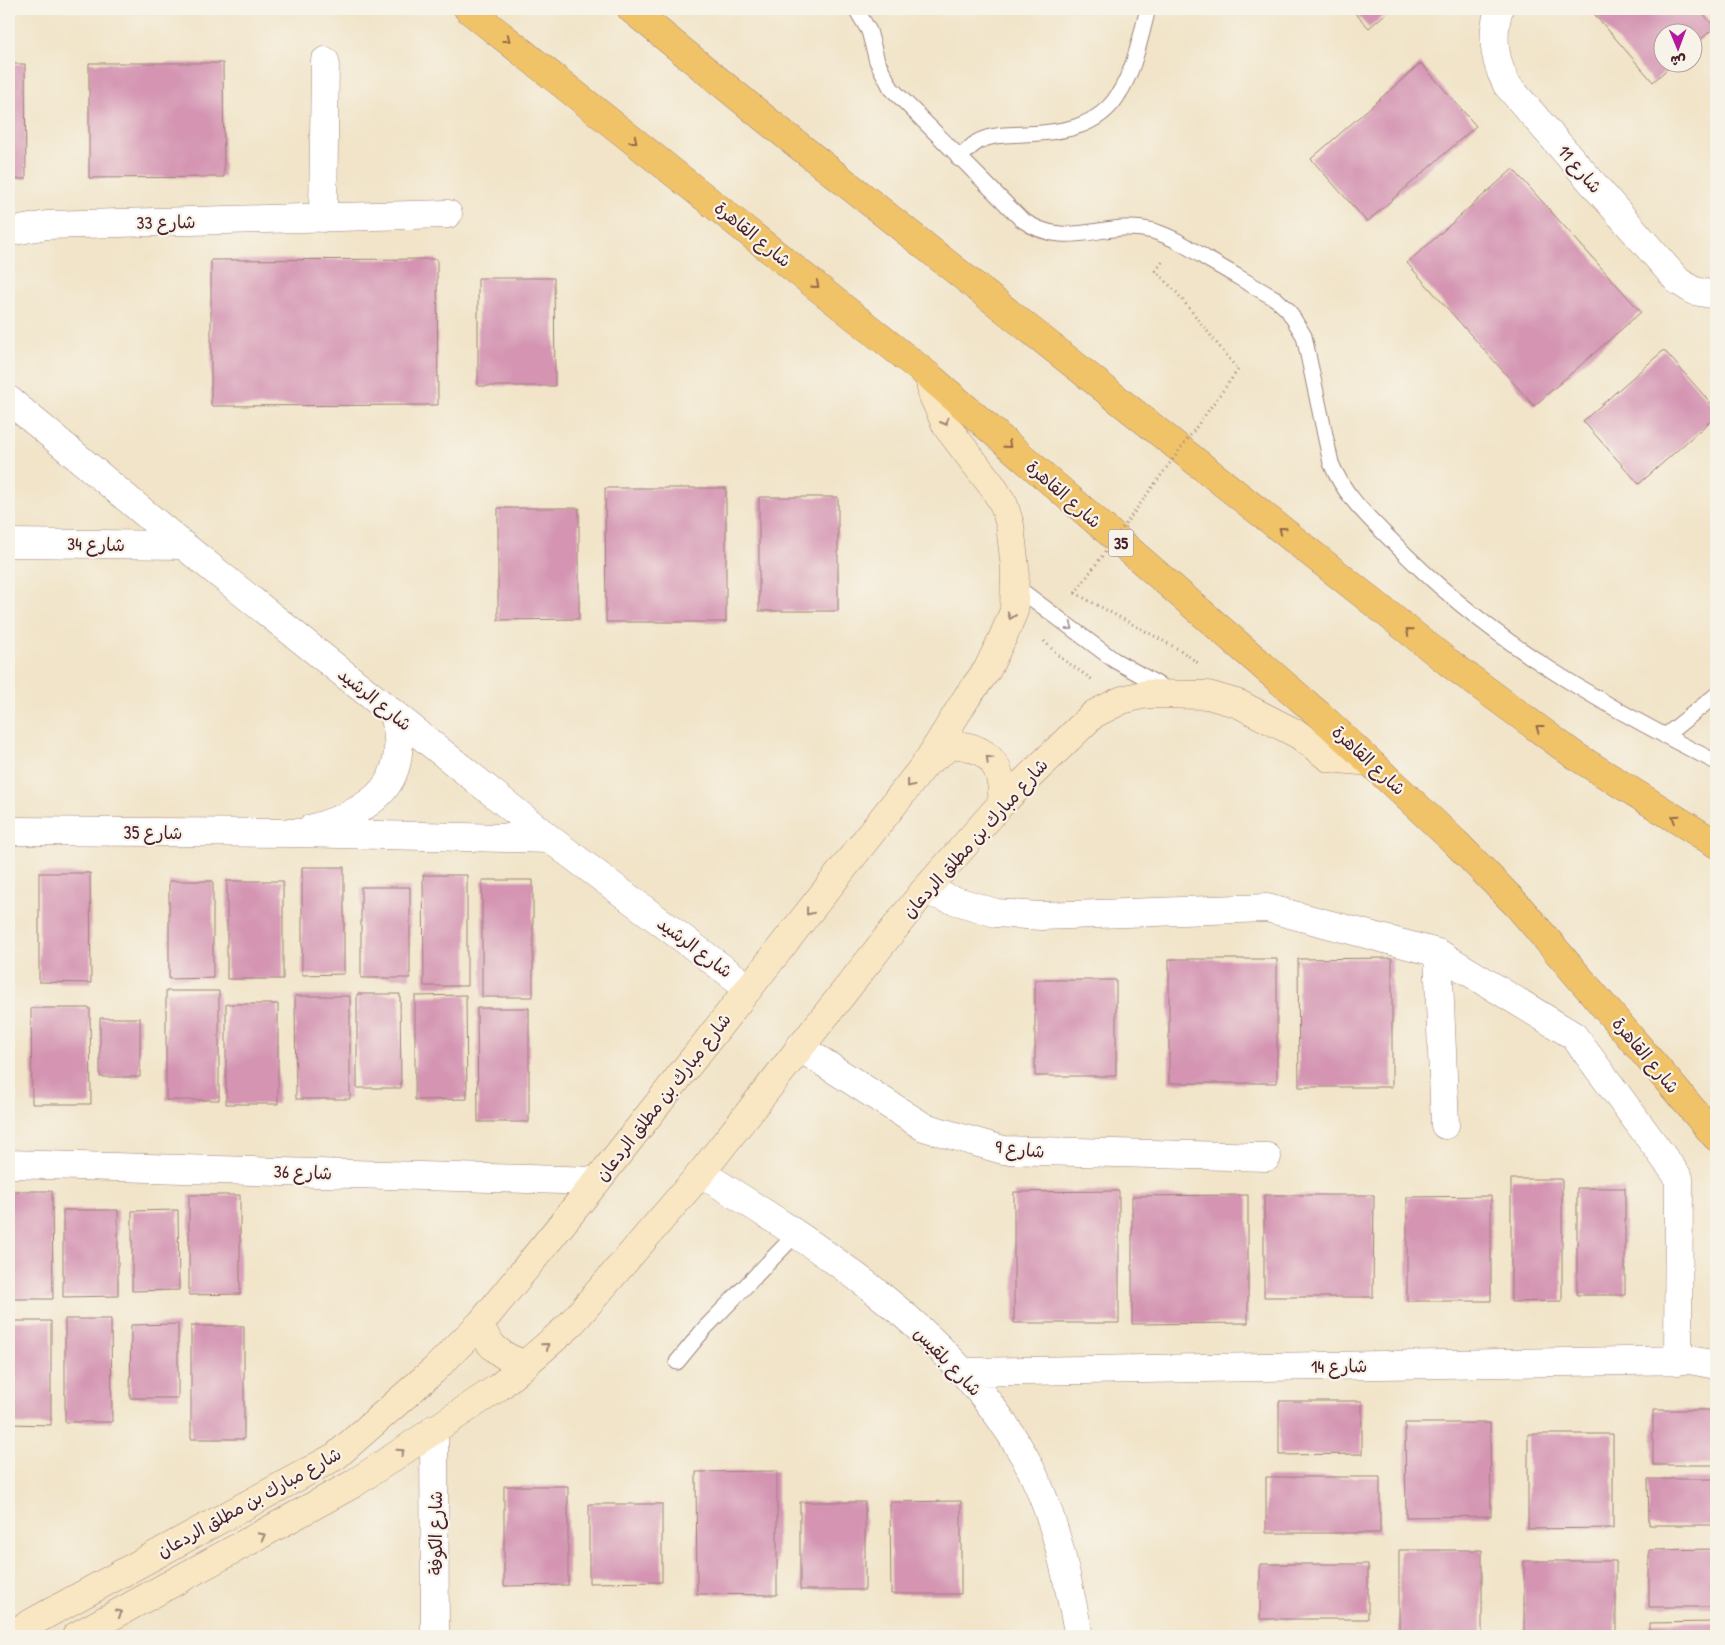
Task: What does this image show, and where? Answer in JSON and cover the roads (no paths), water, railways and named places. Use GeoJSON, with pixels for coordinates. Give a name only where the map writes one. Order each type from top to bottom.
{"type":"FeatureCollection","features":[{"type":"Feature","properties":{"kind":"main road","name":"شارع القاهرة"},"geometry":{"type":"LineString","coordinates":[[468,9],[929,376],[1324,719],[1455,842],[1518,906],[1716,1138]]}},
{"type":"Feature","properties":{"kind":"main road"},"geometry":{"type":"LineString","coordinates":[[631,9],[784,134],[1448,662],[1574,755],[1716,844]]}},
{"type":"Feature","properties":{"kind":"street","name":"شارع 11"},"geometry":{"type":"LineString","coordinates":[[1499,9],[1495,20],[1495,55],[1508,85],[1678,281],[1694,291],[1716,295]]}},
{"type":"Feature","properties":{"kind":"street"},"geometry":{"type":"LineString","coordinates":[[324,218],[325,61]]}},
{"type":"Feature","properties":{"kind":"street","name":"شارع 33"},"geometry":{"type":"LineString","coordinates":[[9,232],[47,225],[448,214]]}},
{"type":"Feature","properties":{"kind":"street","name":"شارع مبارك بن مطلق الردعان"},"geometry":{"type":"LineString","coordinates":[[9,1635],[336,1456],[416,1388],[481,1323],[597,1180],[927,762],[967,696],[987,670],[998,647],[1014,611],[1015,568],[1010,525],[1004,505],[993,487],[947,427],[932,394],[929,376]]}},
{"type":"Feature","properties":{"kind":"street","name":"شارع الرشيد"},"geometry":{"type":"LineString","coordinates":[[9,400],[183,545],[550,839],[749,988]]}},
{"type":"Feature","properties":{"kind":"street","name":"شارع 34"},"geometry":{"type":"LineString","coordinates":[[9,543],[183,545]]}},
{"type":"Feature","properties":{"kind":"street","name":"شارع مبارك بن مطلق الردعان"},"geometry":{"type":"LineString","coordinates":[[76,1636],[353,1484],[498,1387],[568,1326],[701,1173],[924,891],[1002,803],[1094,714],[1122,700],[1146,694],[1208,694],[1239,704],[1299,735],[1330,758],[1370,762]]}},
{"type":"Feature","properties":{"kind":"street","name":"شارع 35"},"geometry":{"type":"LineString","coordinates":[[297,833],[319,827],[349,813],[364,805],[383,790],[390,781],[399,757],[400,743],[394,714]]}},
{"type":"Feature","properties":{"kind":"street"},"geometry":{"type":"LineString","coordinates":[[927,762],[953,744],[970,746],[986,754],[997,768],[1003,785],[1002,803]]}},
{"type":"Feature","properties":{"kind":"street","name":"شارع 35"},"geometry":{"type":"LineString","coordinates":[[9,832],[297,833],[550,839]]}},
{"type":"Feature","properties":{"kind":"street"},"geometry":{"type":"LineString","coordinates":[[924,891],[996,913],[1041,916],[1267,908],[1438,952],[1574,1036],[1679,1178],[1678,1361]]}},
{"type":"Feature","properties":{"kind":"street"},"geometry":{"type":"LineString","coordinates":[[1438,952],[1445,1125]]}},
{"type":"Feature","properties":{"kind":"street","name":"شارع 9"},"geometry":{"type":"LineString","coordinates":[[799,1047],[924,1127],[1003,1150],[1267,1157]]}},
{"type":"Feature","properties":{"kind":"street","name":"شارع 36"},"geometry":{"type":"LineString","coordinates":[[9,1164],[597,1180]]}},
{"type":"Feature","properties":{"kind":"street","name":"شارع بلقيس"},"geometry":{"type":"LineString","coordinates":[[701,1173],[797,1233],[886,1301],[962,1372],[1008,1430],[1025,1456],[1037,1483],[1058,1545],[1079,1636]]}},
{"type":"Feature","properties":{"kind":"street"},"geometry":{"type":"LineString","coordinates":[[481,1323],[490,1344],[502,1355],[510,1360],[526,1364]]}},
{"type":"Feature","properties":{"kind":"street","name":"شارع 14"},"geometry":{"type":"LineString","coordinates":[[962,1372],[1678,1361],[1716,1365]]}},
{"type":"Feature","properties":{"kind":"street","name":"شارع الكوفة"},"geometry":{"type":"LineString","coordinates":[[434,1429],[435,1636]]}},
{"type":"Feature","properties":{"kind":"lane"},"geometry":{"type":"LineString","coordinates":[[856,9],[869,31],[877,61],[891,88],[959,159],[1021,219],[1044,232],[1071,235],[1133,228],[1151,230],[1177,240],[1276,299],[1292,316],[1304,336],[1309,351],[1329,457],[1339,482],[1350,498],[1408,557],[1454,600],[1504,639],[1594,698],[1716,762]]}},
{"type":"Feature","properties":{"kind":"lane"},"geometry":{"type":"LineString","coordinates":[[959,159],[968,149],[992,137],[1051,134],[1076,128],[1099,115],[1117,97],[1130,74],[1148,9]]}},
{"type":"Feature","properties":{"kind":"lane"},"geometry":{"type":"LineString","coordinates":[[1015,568],[1022,591],[1032,599],[1114,660],[1177,694]]}},
{"type":"Feature","properties":{"kind":"lane"},"geometry":{"type":"LineString","coordinates":[[1665,736],[1716,695]]}},
{"type":"Feature","properties":{"kind":"lane"},"geometry":{"type":"LineString","coordinates":[[677,1362],[705,1328],[797,1233]]}}]}
